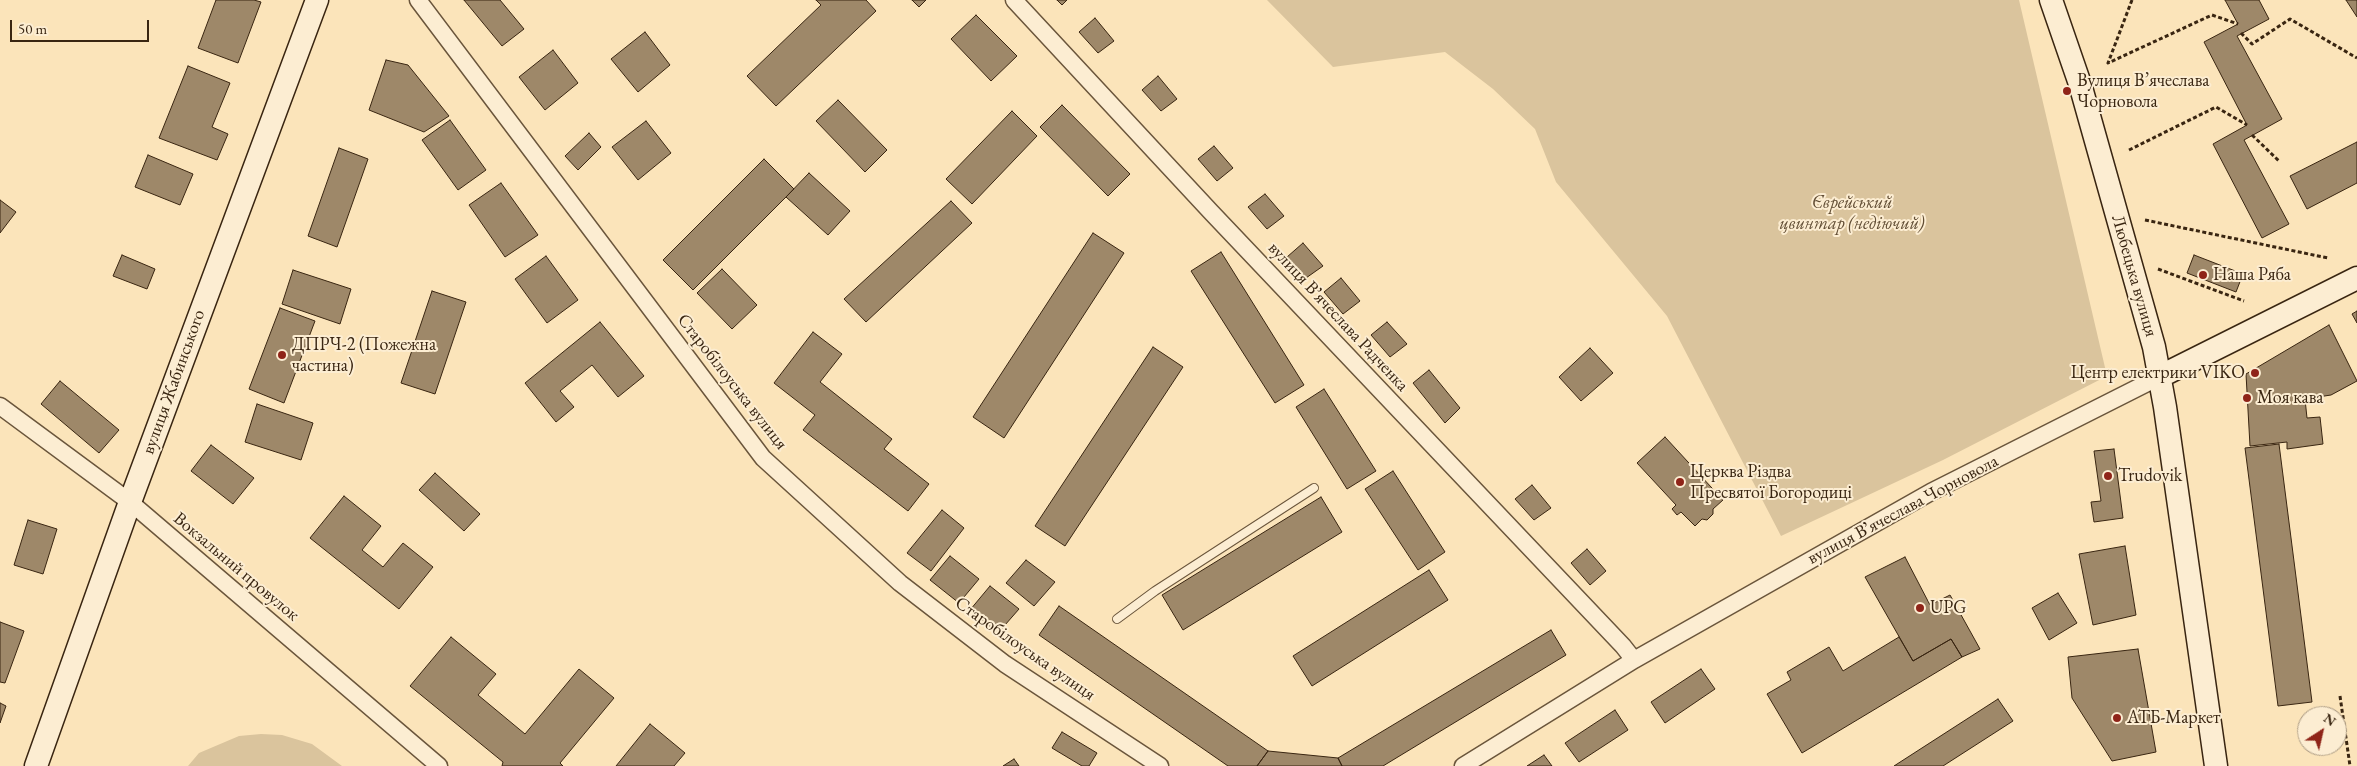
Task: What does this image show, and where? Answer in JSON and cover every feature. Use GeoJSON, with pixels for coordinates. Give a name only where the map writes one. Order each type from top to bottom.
{"type":"FeatureCollection","features":[{"type":"Feature","properties":{"kind":"main road","name":"вулиця Жабинського"},"geometry":{"type":"LineString","coordinates":[[36,766],[130,502],[317,0]]}},
{"type":"Feature","properties":{"kind":"main road","name":"Любецька вулиця"},"geometry":{"type":"LineString","coordinates":[[2051,0],[2080,84],[2154,347],[2216,766]]}},
{"type":"Feature","properties":{"kind":"main road","name":"вулиця Вʼячеслава Чорновола"},"geometry":{"type":"LineString","coordinates":[[2159,377],[2357,278]]}},
{"type":"Feature","properties":{"kind":"street","name":"Старобілоуська вулиця"},"geometry":{"type":"LineString","coordinates":[[418,0],[763,458],[900,583],[1005,664],[1160,766]]}},
{"type":"Feature","properties":{"kind":"street","name":"вулиця Вʼячеслава Радченка"},"geometry":{"type":"LineString","coordinates":[[1015,1],[1218,219],[1623,646],[1634,660]]}},
{"type":"Feature","properties":{"kind":"street","name":"вулиця Вʼячеслава Чорновола"},"geometry":{"type":"LineString","coordinates":[[1463,766],[1634,660],[1931,492],[2159,377]]}},
{"type":"Feature","properties":{"kind":"street","name":"Вокзальний провулок"},"geometry":{"type":"LineString","coordinates":[[0,406],[130,502],[439,766]]}},
{"type":"Feature","properties":{"kind":"lane"},"geometry":{"type":"LineString","coordinates":[[1117,619],[1155,590],[1314,488]]}},
{"type":"Feature","properties":{"kind":"path"},"geometry":{"type":"LineString","coordinates":[[2132,0],[2108,63],[2212,15],[2238,24]]}},
{"type":"Feature","properties":{"kind":"path"},"geometry":{"type":"LineString","coordinates":[[2241,34],[2252,44],[2290,19],[2357,58]]}},
{"type":"Feature","properties":{"kind":"path"},"geometry":{"type":"LineString","coordinates":[[2129,150],[2216,107],[2247,125]]}},
{"type":"Feature","properties":{"kind":"path"},"geometry":{"type":"LineString","coordinates":[[2252,135],[2279,161]]}},
{"type":"Feature","properties":{"kind":"path"},"geometry":{"type":"LineString","coordinates":[[2145,220],[2328,258]]}},
{"type":"Feature","properties":{"kind":"path"},"geometry":{"type":"LineString","coordinates":[[2158,269],[2244,301]]}},
{"type":"Feature","properties":{"kind":"path"},"geometry":{"type":"LineString","coordinates":[[2340,696],[2350,766]]}},
{"type":"Feature","properties":{"kind":"green space","name":"Єврейський цвинтар (недіючий)"},"geometry":{"type":"Polygon","coordinates":[[[1267,0],[2019,0],[2107,376],[1943,460],[1781,536],[1667,316],[1556,182],[1535,129],[1493,89],[1445,52],[1333,67],[1267,0]]]}},
{"type":"Feature","properties":{"kind":"green space"},"geometry":{"type":"Polygon","coordinates":[[[282,735],[312,744],[342,766],[188,766],[199,753],[239,736],[282,735]]]}},
{"type":"Feature","properties":{"kind":"building"},"geometry":{"type":"Polygon","coordinates":[[[216,0],[254,0],[261,2],[238,63],[198,48],[216,0]]]}},
{"type":"Feature","properties":{"kind":"building"},"geometry":{"type":"Polygon","coordinates":[[[464,0],[500,0],[524,29],[502,46],[464,0]]]}},
{"type":"Feature","properties":{"kind":"building"},"geometry":{"type":"Polygon","coordinates":[[[816,0],[866,0],[876,11],[776,106],[747,76],[821,5],[816,0]]]}},
{"type":"Feature","properties":{"kind":"building"},"geometry":{"type":"Polygon","coordinates":[[[912,0],[926,0],[919,7],[912,0]]]}},
{"type":"Feature","properties":{"kind":"building"},"geometry":{"type":"Polygon","coordinates":[[[1057,0],[1067,0],[1062,5],[1057,0]]]}},
{"type":"Feature","properties":{"kind":"building"},"geometry":{"type":"Polygon","coordinates":[[[2225,0],[2259,0],[2269,19],[2237,36],[2282,119],[2244,140],[2289,224],[2262,238],[2213,144],[2247,125],[2204,42],[2238,24],[2225,0]]]}},
{"type":"Feature","properties":{"kind":"building"},"geometry":{"type":"Polygon","coordinates":[[[2346,0],[2357,0],[2357,17],[2346,0]]]}},
{"type":"Feature","properties":{"kind":"building"},"geometry":{"type":"Polygon","coordinates":[[[976,15],[1017,56],[991,81],[951,39],[976,15]]]}},
{"type":"Feature","properties":{"kind":"building"},"geometry":{"type":"Polygon","coordinates":[[[1095,18],[1114,41],[1098,53],[1079,32],[1095,18]]]}},
{"type":"Feature","properties":{"kind":"building"},"geometry":{"type":"Polygon","coordinates":[[[645,32],[670,65],[638,92],[611,59],[645,32]]]}},
{"type":"Feature","properties":{"kind":"building"},"geometry":{"type":"Polygon","coordinates":[[[553,50],[578,83],[545,110],[519,77],[553,50]]]}},
{"type":"Feature","properties":{"kind":"building"},"geometry":{"type":"Polygon","coordinates":[[[386,60],[408,65],[449,116],[424,132],[369,110],[386,60]]]}},
{"type":"Feature","properties":{"kind":"building"},"geometry":{"type":"Polygon","coordinates":[[[188,66],[230,83],[212,127],[228,134],[217,160],[159,138],[188,66]]]}},
{"type":"Feature","properties":{"kind":"building"},"geometry":{"type":"Polygon","coordinates":[[[1158,76],[1177,99],[1161,111],[1142,90],[1158,76]]]}},
{"type":"Feature","properties":{"kind":"building"},"geometry":{"type":"Polygon","coordinates":[[[838,100],[887,150],[865,172],[816,121],[838,100]]]}},
{"type":"Feature","properties":{"kind":"building"},"geometry":{"type":"Polygon","coordinates":[[[1062,105],[1130,174],[1108,196],[1040,127],[1062,105]]]}},
{"type":"Feature","properties":{"kind":"building"},"geometry":{"type":"Polygon","coordinates":[[[1012,111],[1037,136],[972,204],[946,179],[1012,111]]]}},
{"type":"Feature","properties":{"kind":"building"},"geometry":{"type":"Polygon","coordinates":[[[450,120],[486,170],[458,190],[422,140],[450,120]]]}},
{"type":"Feature","properties":{"kind":"building"},"geometry":{"type":"Polygon","coordinates":[[[646,121],[671,153],[638,180],[612,147],[646,121]]]}},
{"type":"Feature","properties":{"kind":"building"},"geometry":{"type":"Polygon","coordinates":[[[589,133],[601,147],[578,170],[565,156],[589,133]]]}},
{"type":"Feature","properties":{"kind":"building"},"geometry":{"type":"Polygon","coordinates":[[[2357,142],[2357,183],[2307,209],[2290,176],[2357,142]]]}},
{"type":"Feature","properties":{"kind":"building"},"geometry":{"type":"Polygon","coordinates":[[[1214,146],[1233,168],[1217,181],[1198,159],[1214,146]]]}},
{"type":"Feature","properties":{"kind":"building"},"geometry":{"type":"Polygon","coordinates":[[[339,148],[368,159],[337,247],[308,236],[339,148]]]}},
{"type":"Feature","properties":{"kind":"building"},"geometry":{"type":"Polygon","coordinates":[[[148,155],[193,174],[180,205],[135,187],[148,155]]]}},
{"type":"Feature","properties":{"kind":"building"},"geometry":{"type":"Polygon","coordinates":[[[764,159],[794,189],[693,290],[663,260],[764,159]]]}},
{"type":"Feature","properties":{"kind":"building"},"geometry":{"type":"Polygon","coordinates":[[[809,173],[850,211],[828,235],[786,197],[809,173]]]}},
{"type":"Feature","properties":{"kind":"building"},"geometry":{"type":"Polygon","coordinates":[[[501,183],[538,235],[505,257],[469,205],[501,183]]]}},
{"type":"Feature","properties":{"kind":"building"},"geometry":{"type":"Polygon","coordinates":[[[1265,194],[1284,216],[1267,229],[1248,207],[1265,194]]]}},
{"type":"Feature","properties":{"kind":"building"},"geometry":{"type":"Polygon","coordinates":[[[0,200],[16,212],[0,233],[0,200]]]}},
{"type":"Feature","properties":{"kind":"building"},"geometry":{"type":"Polygon","coordinates":[[[951,201],[972,223],[866,322],[844,299],[951,201]]]}},
{"type":"Feature","properties":{"kind":"building"},"geometry":{"type":"Polygon","coordinates":[[[1093,233],[1124,253],[1004,438],[973,417],[1093,233]]]}},
{"type":"Feature","properties":{"kind":"building"},"geometry":{"type":"Polygon","coordinates":[[[1303,243],[1323,266],[1306,278],[1287,257],[1303,243]]]}},
{"type":"Feature","properties":{"kind":"building"},"geometry":{"type":"Polygon","coordinates":[[[1221,252],[1304,385],[1275,403],[1191,271],[1221,252]]]}},
{"type":"Feature","properties":{"kind":"building"},"geometry":{"type":"Polygon","coordinates":[[[122,255],[155,269],[147,289],[113,276],[122,255]]]}},
{"type":"Feature","properties":{"kind":"building"},"geometry":{"type":"Polygon","coordinates":[[[2194,255],[2243,274],[2236,292],[2187,273],[2194,255]]]}},
{"type":"Feature","properties":{"kind":"building"},"geometry":{"type":"Polygon","coordinates":[[[546,256],[578,300],[547,323],[515,279],[546,256]]]}},
{"type":"Feature","properties":{"kind":"building"},"geometry":{"type":"Polygon","coordinates":[[[722,269],[757,305],[732,329],[697,293],[722,269]]]}},
{"type":"Feature","properties":{"kind":"building"},"geometry":{"type":"Polygon","coordinates":[[[293,270],[351,289],[340,324],[282,304],[293,270]]]}},
{"type":"Feature","properties":{"kind":"building"},"geometry":{"type":"Polygon","coordinates":[[[1341,278],[1360,301],[1343,314],[1324,292],[1341,278]]]}},
{"type":"Feature","properties":{"kind":"building"},"geometry":{"type":"Polygon","coordinates":[[[432,291],[466,302],[435,394],[401,383],[432,291]]]}},
{"type":"Feature","properties":{"kind":"building","name":"ДПРЧ-2 (Пожежна частина)"},"geometry":{"type":"Polygon","coordinates":[[[280,308],[315,321],[284,403],[249,389],[280,308]]]}},
{"type":"Feature","properties":{"kind":"building"},"geometry":{"type":"Polygon","coordinates":[[[2357,311],[2357,323],[2352,314],[2357,311]]]}},
{"type":"Feature","properties":{"kind":"building"},"geometry":{"type":"Polygon","coordinates":[[[600,322],[644,376],[618,397],[592,365],[560,391],[574,407],[556,422],[525,383],[600,322]]]}},
{"type":"Feature","properties":{"kind":"building"},"geometry":{"type":"Polygon","coordinates":[[[1387,322],[1407,344],[1390,357],[1371,335],[1387,322]]]}},
{"type":"Feature","properties":{"kind":"building"},"geometry":{"type":"Polygon","coordinates":[[[2329,325],[2357,381],[2331,395],[2305,399],[2307,418],[2320,417],[2323,444],[2287,449],[2287,442],[2250,446],[2246,374],[2329,325]]]}},
{"type":"Feature","properties":{"kind":"building"},"geometry":{"type":"Polygon","coordinates":[[[813,332],[842,354],[820,382],[892,439],[884,449],[929,484],[908,511],[803,430],[815,415],[774,383],[813,332]]]}},
{"type":"Feature","properties":{"kind":"building"},"geometry":{"type":"Polygon","coordinates":[[[1153,347],[1183,367],[1065,546],[1035,526],[1153,347]]]}},
{"type":"Feature","properties":{"kind":"building"},"geometry":{"type":"Polygon","coordinates":[[[1590,348],[1613,373],[1581,401],[1559,377],[1590,348]]]}},
{"type":"Feature","properties":{"kind":"building"},"geometry":{"type":"Polygon","coordinates":[[[1429,370],[1460,408],[1445,423],[1413,383],[1429,370]]]}},
{"type":"Feature","properties":{"kind":"building"},"geometry":{"type":"Polygon","coordinates":[[[60,381],[119,430],[99,453],[41,404],[60,381]]]}},
{"type":"Feature","properties":{"kind":"building"},"geometry":{"type":"Polygon","coordinates":[[[1324,389],[1376,471],[1347,489],[1296,407],[1324,389]]]}},
{"type":"Feature","properties":{"kind":"building"},"geometry":{"type":"Polygon","coordinates":[[[257,404],[313,423],[301,460],[245,442],[257,404]]]}},
{"type":"Feature","properties":{"kind":"building","name":"Церква Різдва Пресвятої Богородиці"},"geometry":{"type":"Polygon","coordinates":[[[1665,437],[1723,500],[1713,509],[1713,514],[1707,520],[1702,519],[1695,526],[1681,512],[1677,515],[1672,509],[1676,505],[1637,463],[1665,437]]]}},
{"type":"Feature","properties":{"kind":"building"},"geometry":{"type":"Polygon","coordinates":[[[2279,444],[2312,702],[2278,706],[2245,448],[2279,444]]]}},
{"type":"Feature","properties":{"kind":"building"},"geometry":{"type":"Polygon","coordinates":[[[211,445],[254,478],[233,504],[191,471],[211,445]]]}},
{"type":"Feature","properties":{"kind":"building","name":"Trudovik"},"geometry":{"type":"Polygon","coordinates":[[[2114,449],[2123,518],[2094,522],[2091,502],[2101,501],[2094,451],[2114,449]]]}},
{"type":"Feature","properties":{"kind":"building"},"geometry":{"type":"Polygon","coordinates":[[[1393,471],[1445,552],[1418,570],[1365,489],[1393,471]]]}},
{"type":"Feature","properties":{"kind":"building"},"geometry":{"type":"Polygon","coordinates":[[[435,473],[480,514],[464,531],[419,490],[435,473]]]}},
{"type":"Feature","properties":{"kind":"building"},"geometry":{"type":"Polygon","coordinates":[[[1532,485],[1551,508],[1534,520],[1515,499],[1532,485]]]}},
{"type":"Feature","properties":{"kind":"building"},"geometry":{"type":"Polygon","coordinates":[[[344,496],[381,526],[362,550],[383,567],[403,543],[433,567],[399,609],[310,538],[344,496]]]}},
{"type":"Feature","properties":{"kind":"building"},"geometry":{"type":"Polygon","coordinates":[[[1321,497],[1342,532],[1183,630],[1162,595],[1321,497]]]}},
{"type":"Feature","properties":{"kind":"building"},"geometry":{"type":"Polygon","coordinates":[[[942,510],[964,528],[931,571],[907,553],[942,510]]]}},
{"type":"Feature","properties":{"kind":"building"},"geometry":{"type":"Polygon","coordinates":[[[28,520],[57,529],[43,574],[14,565],[28,520]]]}},
{"type":"Feature","properties":{"kind":"building"},"geometry":{"type":"Polygon","coordinates":[[[2125,546],[2136,615],[2093,625],[2079,554],[2125,546]]]}},
{"type":"Feature","properties":{"kind":"building"},"geometry":{"type":"Polygon","coordinates":[[[1587,549],[1606,571],[1590,585],[1571,563],[1587,549]]]}},
{"type":"Feature","properties":{"kind":"building"},"geometry":{"type":"Polygon","coordinates":[[[950,556],[979,579],[959,603],[930,580],[950,556]]]}},
{"type":"Feature","properties":{"kind":"building","name":"UPG"},"geometry":{"type":"Polygon","coordinates":[[[1905,557],[1930,605],[1950,595],[1980,649],[1962,657],[1951,639],[1913,661],[1865,577],[1905,557]]]}},
{"type":"Feature","properties":{"kind":"building"},"geometry":{"type":"Polygon","coordinates":[[[1026,560],[1055,582],[1034,606],[1006,583],[1026,560]]]}},
{"type":"Feature","properties":{"kind":"building"},"geometry":{"type":"Polygon","coordinates":[[[1429,570],[1448,600],[1312,686],[1293,656],[1429,570]]]}},
{"type":"Feature","properties":{"kind":"building"},"geometry":{"type":"Polygon","coordinates":[[[990,586],[1019,609],[998,633],[970,610],[990,586]]]}},
{"type":"Feature","properties":{"kind":"building"},"geometry":{"type":"Polygon","coordinates":[[[2058,593],[2077,623],[2049,640],[2032,608],[2058,593]]]}},
{"type":"Feature","properties":{"kind":"building"},"geometry":{"type":"Polygon","coordinates":[[[1059,606],[1268,751],[1257,766],[1228,766],[1039,635],[1059,606]]]}},
{"type":"Feature","properties":{"kind":"building"},"geometry":{"type":"Polygon","coordinates":[[[0,622],[24,631],[5,683],[0,682],[0,622]]]}},
{"type":"Feature","properties":{"kind":"building"},"geometry":{"type":"Polygon","coordinates":[[[1551,630],[1566,655],[1383,766],[1342,766],[1338,758],[1551,630]]]}},
{"type":"Feature","properties":{"kind":"building"},"geometry":{"type":"Polygon","coordinates":[[[451,637],[496,674],[478,695],[525,734],[579,669],[614,698],[560,763],[563,766],[502,766],[503,762],[410,686],[451,637]]]}},
{"type":"Feature","properties":{"kind":"building"},"geometry":{"type":"Polygon","coordinates":[[[1899,637],[1913,661],[1951,639],[1962,657],[1802,753],[1767,694],[1791,680],[1787,672],[1829,647],[1843,671],[1899,637]]]}},
{"type":"Feature","properties":{"kind":"building","name":"АТБ-Маркет"},"geometry":{"type":"Polygon","coordinates":[[[2138,649],[2156,752],[2112,761],[2072,698],[2068,657],[2138,649]]]}},
{"type":"Feature","properties":{"kind":"building"},"geometry":{"type":"Polygon","coordinates":[[[1701,669],[1715,689],[1665,723],[1651,702],[1701,669]]]}},
{"type":"Feature","properties":{"kind":"building"},"geometry":{"type":"Polygon","coordinates":[[[1998,699],[2013,721],[1943,766],[1894,766],[1998,699]]]}},
{"type":"Feature","properties":{"kind":"building"},"geometry":{"type":"Polygon","coordinates":[[[0,703],[6,706],[0,723],[0,703]]]}},
{"type":"Feature","properties":{"kind":"building"},"geometry":{"type":"Polygon","coordinates":[[[1615,710],[1628,730],[1579,762],[1565,743],[1615,710]]]}},
{"type":"Feature","properties":{"kind":"building"},"geometry":{"type":"Polygon","coordinates":[[[650,724],[685,753],[674,766],[616,766],[650,724]]]}},
{"type":"Feature","properties":{"kind":"building"},"geometry":{"type":"Polygon","coordinates":[[[1062,732],[1097,753],[1089,766],[1082,766],[1052,748],[1062,732]]]}},
{"type":"Feature","properties":{"kind":"building"},"geometry":{"type":"Polygon","coordinates":[[[1268,751],[1338,758],[1342,766],[1257,766],[1268,751]]]}},
{"type":"Feature","properties":{"kind":"building"},"geometry":{"type":"Polygon","coordinates":[[[1544,755],[1552,766],[1527,766],[1544,755]]]}},
{"type":"Feature","properties":{"kind":"building"},"geometry":{"type":"Polygon","coordinates":[[[1014,759],[1019,766],[1003,766],[1014,759]]]}},
{"type":"Feature","properties":{"kind":"place","name":"Вулиця В’ячеслава Чорновола"},"geometry":{"type":"Point","coordinates":[2067,91]}},
{"type":"Feature","properties":{"kind":"place","name":"Наша Ряба"},"geometry":{"type":"Point","coordinates":[2203,275]}},
{"type":"Feature","properties":{"kind":"place","name":"ДПРЧ-2 (Пожежна частина)"},"geometry":{"type":"Point","coordinates":[282,355]}},
{"type":"Feature","properties":{"kind":"place","name":"Центр електрики VIKO"},"geometry":{"type":"Point","coordinates":[2255,373]}},
{"type":"Feature","properties":{"kind":"place","name":"Моя кава"},"geometry":{"type":"Point","coordinates":[2247,398]}},
{"type":"Feature","properties":{"kind":"place","name":"Trudovik"},"geometry":{"type":"Point","coordinates":[2108,476]}},
{"type":"Feature","properties":{"kind":"place","name":"Церква Різдва Пресвятої Богородиці"},"geometry":{"type":"Point","coordinates":[1680,482]}},
{"type":"Feature","properties":{"kind":"place","name":"UPG"},"geometry":{"type":"Point","coordinates":[1920,608]}},
{"type":"Feature","properties":{"kind":"place","name":"АТБ-Маркет"},"geometry":{"type":"Point","coordinates":[2117,718]}}]}
